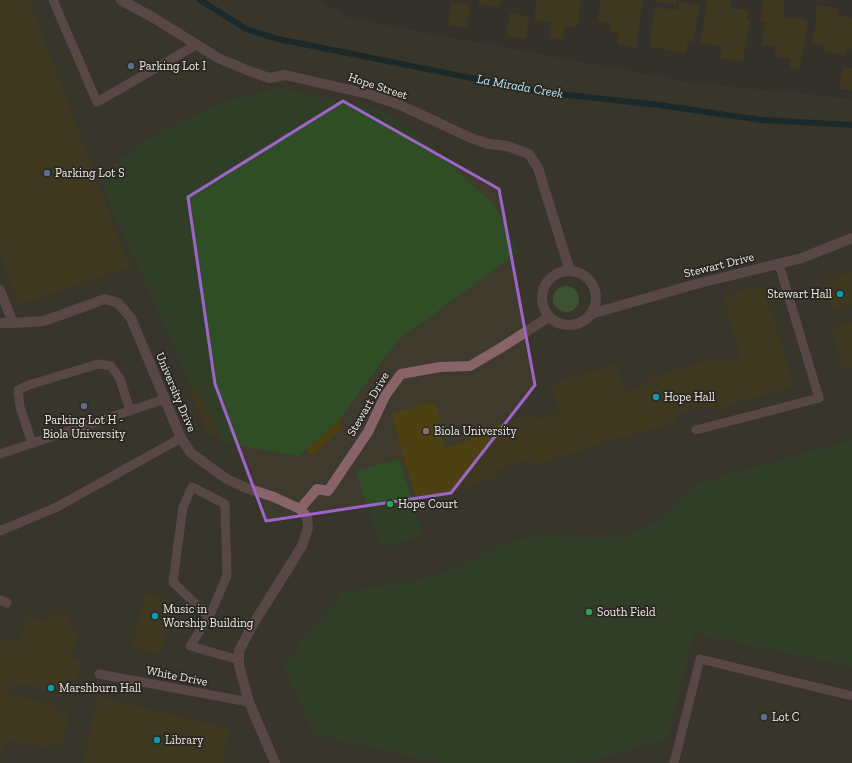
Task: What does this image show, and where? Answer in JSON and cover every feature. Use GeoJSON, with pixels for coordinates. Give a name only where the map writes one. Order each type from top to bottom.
{"type":"FeatureCollection","features":[{"type":"Feature","properties":{"kind":"street","name":"Hope Street"},"geometry":{"type":"LineString","coordinates":[[121,0],[154,18],[218,58],[249,71],[269,78],[285,75],[368,94],[400,105],[471,138],[489,144],[507,146],[529,154],[538,168],[570,271]]}},
{"type":"Feature","properties":{"kind":"street","name":"Stewart Drive"},"geometry":{"type":"LineString","coordinates":[[591,314],[696,284],[802,258],[852,238]]}},
{"type":"Feature","properties":{"kind":"street"},"geometry":{"type":"LineString","coordinates":[[570,271],[587,278],[593,286],[596,296],[595,305],[591,314],[584,321],[575,325],[566,325],[549,317],[544,309],[542,301],[546,283],[561,272],[570,271]]}},
{"type":"Feature","properties":{"kind":"street"},"geometry":{"type":"LineString","coordinates":[[0,290],[13,323]]}},
{"type":"Feature","properties":{"kind":"street","name":"University Drive"},"geometry":{"type":"LineString","coordinates":[[0,323],[44,321],[105,299],[118,303],[131,318],[181,438],[191,453],[224,478],[246,488],[274,497],[300,509]]}},
{"type":"Feature","properties":{"kind":"street","name":"Stewart Drive"},"geometry":{"type":"LineString","coordinates":[[300,509],[317,488],[328,491],[368,432],[385,396],[401,374],[440,367],[470,366],[549,317]]}},
{"type":"Feature","properties":{"kind":"street"},"geometry":{"type":"LineString","coordinates":[[275,763],[250,702],[239,665],[239,651],[252,626],[302,546],[308,528],[307,517],[300,509]]}},
{"type":"Feature","properties":{"kind":"lane"},"geometry":{"type":"LineString","coordinates":[[53,0],[97,102],[196,45]]}},
{"type":"Feature","properties":{"kind":"lane"},"geometry":{"type":"LineString","coordinates":[[696,430],[819,398],[779,264]]}},
{"type":"Feature","properties":{"kind":"lane"},"geometry":{"type":"LineString","coordinates":[[32,443],[20,407],[18,390],[29,386],[98,364],[111,366],[120,379],[130,410]]}},
{"type":"Feature","properties":{"kind":"lane"},"geometry":{"type":"LineString","coordinates":[[0,454],[165,399]]}},
{"type":"Feature","properties":{"kind":"lane"},"geometry":{"type":"LineString","coordinates":[[0,531],[57,507],[181,438]]}},
{"type":"Feature","properties":{"kind":"lane"},"geometry":{"type":"LineString","coordinates":[[209,616],[173,582],[183,507],[192,487],[225,504],[227,576],[209,616],[190,646],[239,660]]}},
{"type":"Feature","properties":{"kind":"lane"},"geometry":{"type":"LineString","coordinates":[[674,763],[700,659],[852,696]]}},
{"type":"Feature","properties":{"kind":"lane","name":"White Drive"},"geometry":{"type":"LineString","coordinates":[[99,674],[250,702]]}},
{"type":"Feature","properties":{"kind":"highlighted area"},"geometry":{"type":"Polygon","coordinates":[[[343,101],[499,189],[535,385],[451,493],[266,521],[215,384],[188,197],[343,101]]]}},
{"type":"Feature","properties":{"kind":"shaded area","name":"Biola University"},"geometry":{"type":"Polygon","coordinates":[[[0,0],[317,0],[349,18],[687,82],[852,99],[852,763],[0,763],[0,0]]]}},
{"type":"Feature","properties":{"kind":"green space"},"geometry":{"type":"Polygon","coordinates":[[[279,88],[380,110],[419,137],[493,203],[520,251],[398,340],[340,419],[298,456],[222,442],[190,383],[105,193],[101,176],[118,161],[156,134],[218,104],[279,88]]]}},
{"type":"Feature","properties":{"kind":"green space"},"geometry":{"type":"Polygon","coordinates":[[[566,286],[575,290],[579,299],[575,308],[566,312],[557,308],[553,299],[557,290],[566,286]]]}},
{"type":"Feature","properties":{"kind":"green space","name":"South Field"},"geometry":{"type":"Polygon","coordinates":[[[852,440],[852,667],[693,633],[667,739],[586,762],[441,763],[313,734],[283,664],[343,592],[417,581],[454,569],[501,545],[542,535],[592,538],[627,536],[652,524],[702,482],[852,440]]]}},
{"type":"Feature","properties":{"kind":"green space","name":"Hope Court"},"geometry":{"type":"Polygon","coordinates":[[[399,459],[423,536],[381,548],[356,471],[399,459]]]}},
{"type":"Feature","properties":{"kind":"building","name":"Parking Lot S"},"geometry":{"type":"Polygon","coordinates":[[[0,0],[29,0],[129,267],[19,305],[0,255],[0,0]]]}},
{"type":"Feature","properties":{"kind":"building"},"geometry":{"type":"Polygon","coordinates":[[[479,0],[500,0],[499,7],[478,4],[479,0]]]}},
{"type":"Feature","properties":{"kind":"building"},"geometry":{"type":"Polygon","coordinates":[[[537,0],[581,0],[577,28],[565,26],[563,40],[549,38],[551,22],[534,20],[537,0]]]}},
{"type":"Feature","properties":{"kind":"building"},"geometry":{"type":"Polygon","coordinates":[[[601,0],[643,0],[636,48],[617,44],[619,33],[610,32],[611,23],[597,21],[601,0]]]}},
{"type":"Feature","properties":{"kind":"building"},"geometry":{"type":"Polygon","coordinates":[[[652,0],[677,0],[676,5],[652,0]]]}},
{"type":"Feature","properties":{"kind":"building"},"geometry":{"type":"Polygon","coordinates":[[[707,0],[731,0],[730,8],[748,10],[747,19],[750,19],[743,61],[720,58],[722,46],[701,43],[707,0]]]}},
{"type":"Feature","properties":{"kind":"building"},"geometry":{"type":"Polygon","coordinates":[[[764,0],[785,0],[783,17],[805,19],[808,21],[800,69],[790,68],[791,59],[774,56],[776,47],[762,45],[765,22],[760,22],[764,0]]]}},
{"type":"Feature","properties":{"kind":"building"},"geometry":{"type":"Polygon","coordinates":[[[451,2],[470,5],[467,28],[448,25],[451,2]]]}},
{"type":"Feature","properties":{"kind":"building"},"geometry":{"type":"Polygon","coordinates":[[[679,2],[700,5],[693,42],[688,41],[686,53],[650,47],[650,36],[655,7],[678,10],[679,2]]]}},
{"type":"Feature","properties":{"kind":"building"},"geometry":{"type":"Polygon","coordinates":[[[817,5],[839,8],[837,15],[852,18],[852,49],[846,48],[845,55],[823,51],[825,45],[813,43],[817,5]]]}},
{"type":"Feature","properties":{"kind":"building"},"geometry":{"type":"Polygon","coordinates":[[[510,13],[529,17],[526,39],[506,35],[510,13]]]}},
{"type":"Feature","properties":{"kind":"building"},"geometry":{"type":"Polygon","coordinates":[[[842,67],[852,68],[852,90],[840,89],[842,67]]]}},
{"type":"Feature","properties":{"kind":"building","name":"Stewart Hall"},"geometry":{"type":"Polygon","coordinates":[[[852,271],[852,306],[849,307],[848,305],[834,310],[823,283],[852,271]]]}},
{"type":"Feature","properties":{"kind":"building","name":"Hope Hall"},"geometry":{"type":"Polygon","coordinates":[[[763,285],[794,386],[712,410],[711,404],[674,415],[676,422],[587,447],[587,449],[534,465],[532,459],[496,470],[499,477],[417,501],[391,414],[430,402],[431,404],[435,403],[442,425],[439,426],[445,448],[471,440],[469,434],[535,413],[537,419],[560,412],[551,384],[616,364],[623,387],[625,386],[627,392],[649,384],[648,378],[714,359],[716,364],[741,357],[723,297],[763,285]]]}},
{"type":"Feature","properties":{"kind":"building","name":"Stewart Hall"},"geometry":{"type":"Polygon","coordinates":[[[852,322],[852,367],[843,369],[831,328],[852,322]]]}},
{"type":"Feature","properties":{"kind":"building"},"geometry":{"type":"Polygon","coordinates":[[[195,385],[218,434],[210,437],[187,389],[195,385]]]}},
{"type":"Feature","properties":{"kind":"building"},"geometry":{"type":"Polygon","coordinates":[[[337,421],[343,427],[313,456],[306,450],[337,421]]]}},
{"type":"Feature","properties":{"kind":"building","name":"Music in Worship Building"},"geometry":{"type":"Polygon","coordinates":[[[146,594],[174,602],[166,629],[168,630],[162,651],[159,650],[158,654],[131,646],[146,594]]]}},
{"type":"Feature","properties":{"kind":"building","name":"Marshburn Hall"},"geometry":{"type":"Polygon","coordinates":[[[51,612],[71,617],[69,627],[78,629],[72,658],[81,660],[77,681],[67,679],[64,694],[11,682],[9,694],[59,706],[58,711],[69,714],[63,746],[52,743],[50,749],[6,739],[0,762],[0,638],[20,643],[26,617],[49,622],[51,612]]]}},
{"type":"Feature","properties":{"kind":"building","name":"Library"},"geometry":{"type":"Polygon","coordinates":[[[98,697],[229,728],[223,763],[83,763],[98,697]]]}},
{"type":"Feature","properties":{"kind":"waterway","name":"La Mirada Creek"},"geometry":{"type":"LineString","coordinates":[[200,0],[246,29],[278,39],[541,92],[659,105],[761,120],[852,125]]}},
{"type":"Feature","properties":{"kind":"place","name":"Parking Lot I"},"geometry":{"type":"Point","coordinates":[131,66]}},
{"type":"Feature","properties":{"kind":"place","name":"Parking Lot S"},"geometry":{"type":"Point","coordinates":[47,173]}},
{"type":"Feature","properties":{"kind":"place","name":"Stewart Hall"},"geometry":{"type":"Point","coordinates":[840,294]}},
{"type":"Feature","properties":{"kind":"place","name":"Hope Hall"},"geometry":{"type":"Point","coordinates":[656,397]}},
{"type":"Feature","properties":{"kind":"place","name":"Parking Lot H - Biola University"},"geometry":{"type":"Point","coordinates":[84,406]}},
{"type":"Feature","properties":{"kind":"place","name":"Biola University"},"geometry":{"type":"Point","coordinates":[426,431]}},
{"type":"Feature","properties":{"kind":"place","name":"Hope Court"},"geometry":{"type":"Point","coordinates":[390,504]}},
{"type":"Feature","properties":{"kind":"place","name":"South Field"},"geometry":{"type":"Point","coordinates":[589,612]}},
{"type":"Feature","properties":{"kind":"place","name":"Music in Worship Building"},"geometry":{"type":"Point","coordinates":[155,616]}},
{"type":"Feature","properties":{"kind":"place","name":"Marshburn Hall"},"geometry":{"type":"Point","coordinates":[51,688]}},
{"type":"Feature","properties":{"kind":"place","name":"Lot C"},"geometry":{"type":"Point","coordinates":[764,717]}},
{"type":"Feature","properties":{"kind":"place","name":"Library"},"geometry":{"type":"Point","coordinates":[157,740]}}]}
